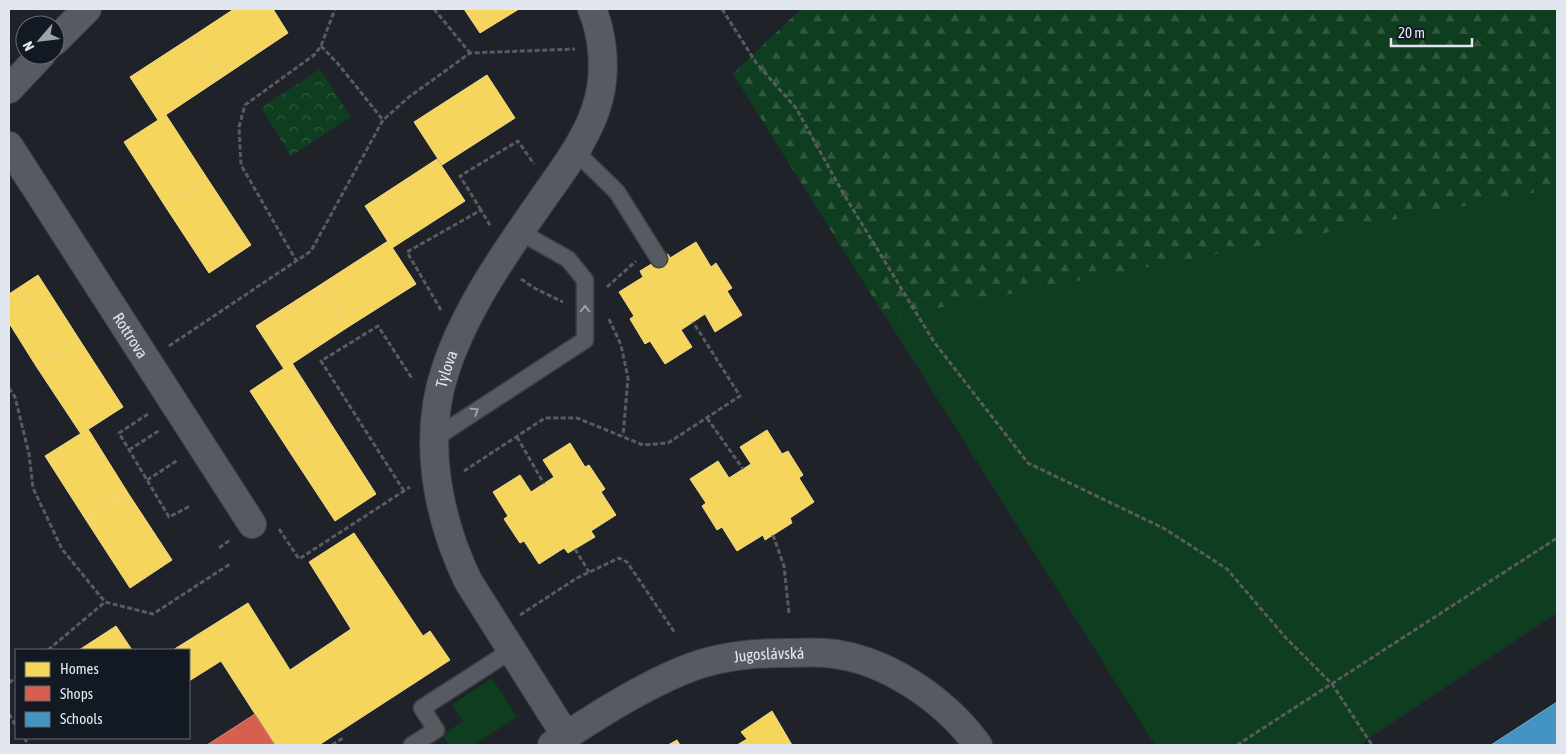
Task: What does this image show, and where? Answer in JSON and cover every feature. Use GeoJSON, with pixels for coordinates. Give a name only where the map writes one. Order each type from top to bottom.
{"type":"FeatureCollection","features":[{"type":"Feature","properties":{"kind":"street"},"geometry":{"type":"LineString","coordinates":[[65,31],[87,9]]}},
{"type":"Feature","properties":{"kind":"street","name":"Tylova"},"geometry":{"type":"LineString","coordinates":[[559,741],[512,650],[468,581],[458,560],[447,528],[449,475],[435,438],[438,396],[453,351],[477,300],[575,151],[591,122],[599,99],[603,76],[600,38],[592,9]]}},
{"type":"Feature","properties":{"kind":"street"},"geometry":{"type":"LineString","coordinates":[[9,89],[32,65]]}},
{"type":"Feature","properties":{"kind":"street","name":"Rottrova"},"geometry":{"type":"LineString","coordinates":[[9,146],[252,524]]}},
{"type":"Feature","properties":{"kind":"street","name":"Jugoslávská"},"geometry":{"type":"LineString","coordinates":[[559,741],[648,688],[683,670],[702,664],[760,653],[828,653],[884,669],[912,684],[931,696],[961,724],[978,745]]}},
{"type":"Feature","properties":{"kind":"lane"},"geometry":{"type":"LineString","coordinates":[[575,151],[617,192],[655,253]]}},
{"type":"Feature","properties":{"kind":"lane"},"geometry":{"type":"LineString","coordinates":[[435,438],[586,340],[591,297],[586,280],[568,259],[520,232]]}},
{"type":"Feature","properties":{"kind":"lane"},"geometry":{"type":"LineString","coordinates":[[412,745],[436,730],[422,708],[512,650]]}},
{"type":"Feature","properties":{"kind":"path"},"geometry":{"type":"LineString","coordinates":[[297,262],[241,165],[239,127],[245,105],[268,87],[296,70],[321,46],[334,9]]}},
{"type":"Feature","properties":{"kind":"path"},"geometry":{"type":"LineString","coordinates":[[434,9],[470,53]]}},
{"type":"Feature","properties":{"kind":"path"},"geometry":{"type":"LineString","coordinates":[[722,9],[757,64],[796,108],[843,193],[934,342],[1028,463],[1165,529],[1227,569],[1286,638],[1332,684],[1372,745]]}},
{"type":"Feature","properties":{"kind":"path"},"geometry":{"type":"LineString","coordinates":[[321,46],[339,65],[383,120]]}},
{"type":"Feature","properties":{"kind":"path"},"geometry":{"type":"LineString","coordinates":[[163,350],[312,251],[383,120],[409,97],[470,53],[581,49]]}},
{"type":"Feature","properties":{"kind":"path"},"geometry":{"type":"LineString","coordinates":[[493,230],[460,176],[518,141],[538,171]]}},
{"type":"Feature","properties":{"kind":"path"},"geometry":{"type":"LineString","coordinates":[[444,316],[407,252],[481,210]]}},
{"type":"Feature","properties":{"kind":"path"},"geometry":{"type":"LineString","coordinates":[[516,276],[560,302],[591,297],[655,253]]}},
{"type":"Feature","properties":{"kind":"path"},"geometry":{"type":"LineString","coordinates":[[591,297],[621,345],[628,378],[623,436]]}},
{"type":"Feature","properties":{"kind":"path"},"geometry":{"type":"LineString","coordinates":[[279,528],[299,559],[420,481],[449,475],[545,418],[577,418],[643,445],[668,444],[740,396],[693,322]]}},
{"type":"Feature","properties":{"kind":"path"},"geometry":{"type":"LineString","coordinates":[[404,491],[321,360],[378,326],[418,387]]}},
{"type":"Feature","properties":{"kind":"path"},"geometry":{"type":"LineString","coordinates":[[9,388],[15,397],[29,454],[33,488],[62,549],[105,602],[153,614],[230,564]]}},
{"type":"Feature","properties":{"kind":"path"},"geometry":{"type":"LineString","coordinates":[[150,413],[119,433],[170,517],[190,506]]}},
{"type":"Feature","properties":{"kind":"path"},"geometry":{"type":"LineString","coordinates":[[707,418],[743,469]]}},
{"type":"Feature","properties":{"kind":"path"},"geometry":{"type":"LineString","coordinates":[[129,450],[169,425]]}},
{"type":"Feature","properties":{"kind":"path"},"geometry":{"type":"LineString","coordinates":[[517,436],[544,484]]}},
{"type":"Feature","properties":{"kind":"path"},"geometry":{"type":"LineString","coordinates":[[147,480],[179,460]]}},
{"type":"Feature","properties":{"kind":"path"},"geometry":{"type":"LineString","coordinates":[[773,536],[784,566],[789,613]]}},
{"type":"Feature","properties":{"kind":"path"},"geometry":{"type":"LineString","coordinates":[[1237,745],[1557,538]]}},
{"type":"Feature","properties":{"kind":"path"},"geometry":{"type":"LineString","coordinates":[[575,549],[589,572]]}},
{"type":"Feature","properties":{"kind":"path"},"geometry":{"type":"LineString","coordinates":[[514,618],[589,572],[619,558],[626,562],[675,633]]}},
{"type":"Feature","properties":{"kind":"path"},"geometry":{"type":"LineString","coordinates":[[49,649],[105,602]]}},
{"type":"Feature","properties":{"kind":"path"},"geometry":{"type":"LineString","coordinates":[[332,745],[343,738]]}},
{"type":"Feature","properties":{"kind":"green space"},"geometry":{"type":"Polygon","coordinates":[[[801,9],[1557,9],[1557,613],[1359,745],[1155,745],[733,74],[801,9]]]}},
{"type":"Feature","properties":{"kind":"green space"},"geometry":{"type":"Polygon","coordinates":[[[801,9],[1557,9],[1557,188],[886,318],[733,74],[801,9]]]}},
{"type":"Feature","properties":{"kind":"green space"},"geometry":{"type":"Polygon","coordinates":[[[320,69],[351,117],[291,156],[261,108],[320,69]]]}},
{"type":"Feature","properties":{"kind":"green space"},"geometry":{"type":"Polygon","coordinates":[[[492,678],[517,717],[474,745],[449,745],[442,735],[463,721],[452,705],[492,678]]]}},
{"type":"Feature","properties":{"kind":"building: Homes"},"geometry":{"type":"Polygon","coordinates":[[[234,9],[273,9],[288,33],[221,78],[193,36],[234,9]]]}},
{"type":"Feature","properties":{"kind":"building: Homes"},"geometry":{"type":"Polygon","coordinates":[[[464,9],[519,9],[480,33],[464,9]]]}},
{"type":"Feature","properties":{"kind":"building: Homes"},"geometry":{"type":"Polygon","coordinates":[[[193,36],[221,78],[158,120],[130,77],[193,36]]]}},
{"type":"Feature","properties":{"kind":"building: Homes"},"geometry":{"type":"Polygon","coordinates":[[[487,75],[515,118],[442,165],[414,122],[487,75]]]}},
{"type":"Feature","properties":{"kind":"building: Homes"},"geometry":{"type":"Polygon","coordinates":[[[166,115],[207,178],[165,206],[124,142],[166,115]]]}},
{"type":"Feature","properties":{"kind":"building: Homes"},"geometry":{"type":"Polygon","coordinates":[[[437,159],[465,201],[392,248],[365,206],[437,159]]]}},
{"type":"Feature","properties":{"kind":"building: Homes"},"geometry":{"type":"Polygon","coordinates":[[[207,178],[251,245],[209,273],[165,206],[207,178]]]}},
{"type":"Feature","properties":{"kind":"building: Homes"},"geometry":{"type":"Polygon","coordinates":[[[388,241],[416,284],[348,327],[320,285],[388,241]]]}},
{"type":"Feature","properties":{"kind":"building: Homes"},"geometry":{"type":"Polygon","coordinates":[[[696,242],[711,267],[716,263],[732,288],[727,291],[742,315],[715,332],[705,314],[681,330],[692,347],[665,364],[650,341],[645,344],[630,319],[634,316],[619,292],[643,277],[640,271],[668,254],[670,258],[696,242]]]}},
{"type":"Feature","properties":{"kind":"building: Homes"},"geometry":{"type":"Polygon","coordinates":[[[38,275],[79,339],[36,366],[9,323],[9,294],[38,275]]]}},
{"type":"Feature","properties":{"kind":"building: Homes"},"geometry":{"type":"Polygon","coordinates":[[[320,285],[348,327],[284,369],[256,326],[320,285]]]}},
{"type":"Feature","properties":{"kind":"building: Homes"},"geometry":{"type":"Polygon","coordinates":[[[79,339],[123,407],[81,434],[36,366],[79,339]]]}},
{"type":"Feature","properties":{"kind":"building: Homes"},"geometry":{"type":"Polygon","coordinates":[[[292,363],[333,427],[291,454],[250,391],[292,363]]]}},
{"type":"Feature","properties":{"kind":"building: Homes"},"geometry":{"type":"Polygon","coordinates":[[[333,427],[376,494],[335,521],[291,454],[333,427]]]}},
{"type":"Feature","properties":{"kind":"building: Homes"},"geometry":{"type":"Polygon","coordinates":[[[88,429],[128,493],[86,520],[45,456],[88,429]]]}},
{"type":"Feature","properties":{"kind":"building: Homes"},"geometry":{"type":"Polygon","coordinates":[[[767,430],[782,454],[788,451],[803,475],[799,478],[814,502],[790,518],[792,523],[765,540],[763,535],[737,551],[722,527],[717,530],[702,506],[706,503],[690,479],[718,461],[729,478],[751,464],[740,447],[767,430]]]}},
{"type":"Feature","properties":{"kind":"building: Homes"},"geometry":{"type":"Polygon","coordinates":[[[570,443],[585,467],[589,465],[605,489],[601,492],[616,515],[591,531],[595,537],[568,553],[564,548],[539,564],[524,541],[520,543],[504,519],[508,516],[493,492],[520,475],[531,492],[554,477],[543,460],[570,443]]]}},
{"type":"Feature","properties":{"kind":"building: Homes"},"geometry":{"type":"Polygon","coordinates":[[[128,493],[172,560],[130,588],[86,520],[128,493]]]}},
{"type":"Feature","properties":{"kind":"building: Homes"},"geometry":{"type":"Polygon","coordinates":[[[354,533],[423,636],[430,631],[450,660],[319,745],[275,745],[221,661],[190,680],[190,649],[175,649],[248,603],[290,670],[351,629],[309,562],[354,533]]]}},
{"type":"Feature","properties":{"kind":"building: Homes"},"geometry":{"type":"Polygon","coordinates":[[[116,626],[131,649],[81,649],[116,626]]]}},
{"type":"Feature","properties":{"kind":"building: Homes"},"geometry":{"type":"Polygon","coordinates":[[[772,711],[792,745],[737,745],[747,739],[741,732],[772,711]]]}},
{"type":"Feature","properties":{"kind":"building: Homes"},"geometry":{"type":"Polygon","coordinates":[[[677,740],[680,745],[668,745],[677,740]]]}},
{"type":"Feature","properties":{"kind":"building: Shops"},"geometry":{"type":"Polygon","coordinates":[[[255,714],[275,745],[207,745],[255,714]]]}},
{"type":"Feature","properties":{"kind":"building: Schools"},"geometry":{"type":"Polygon","coordinates":[[[1557,702],[1557,745],[1491,745],[1557,702]]]}}]}
